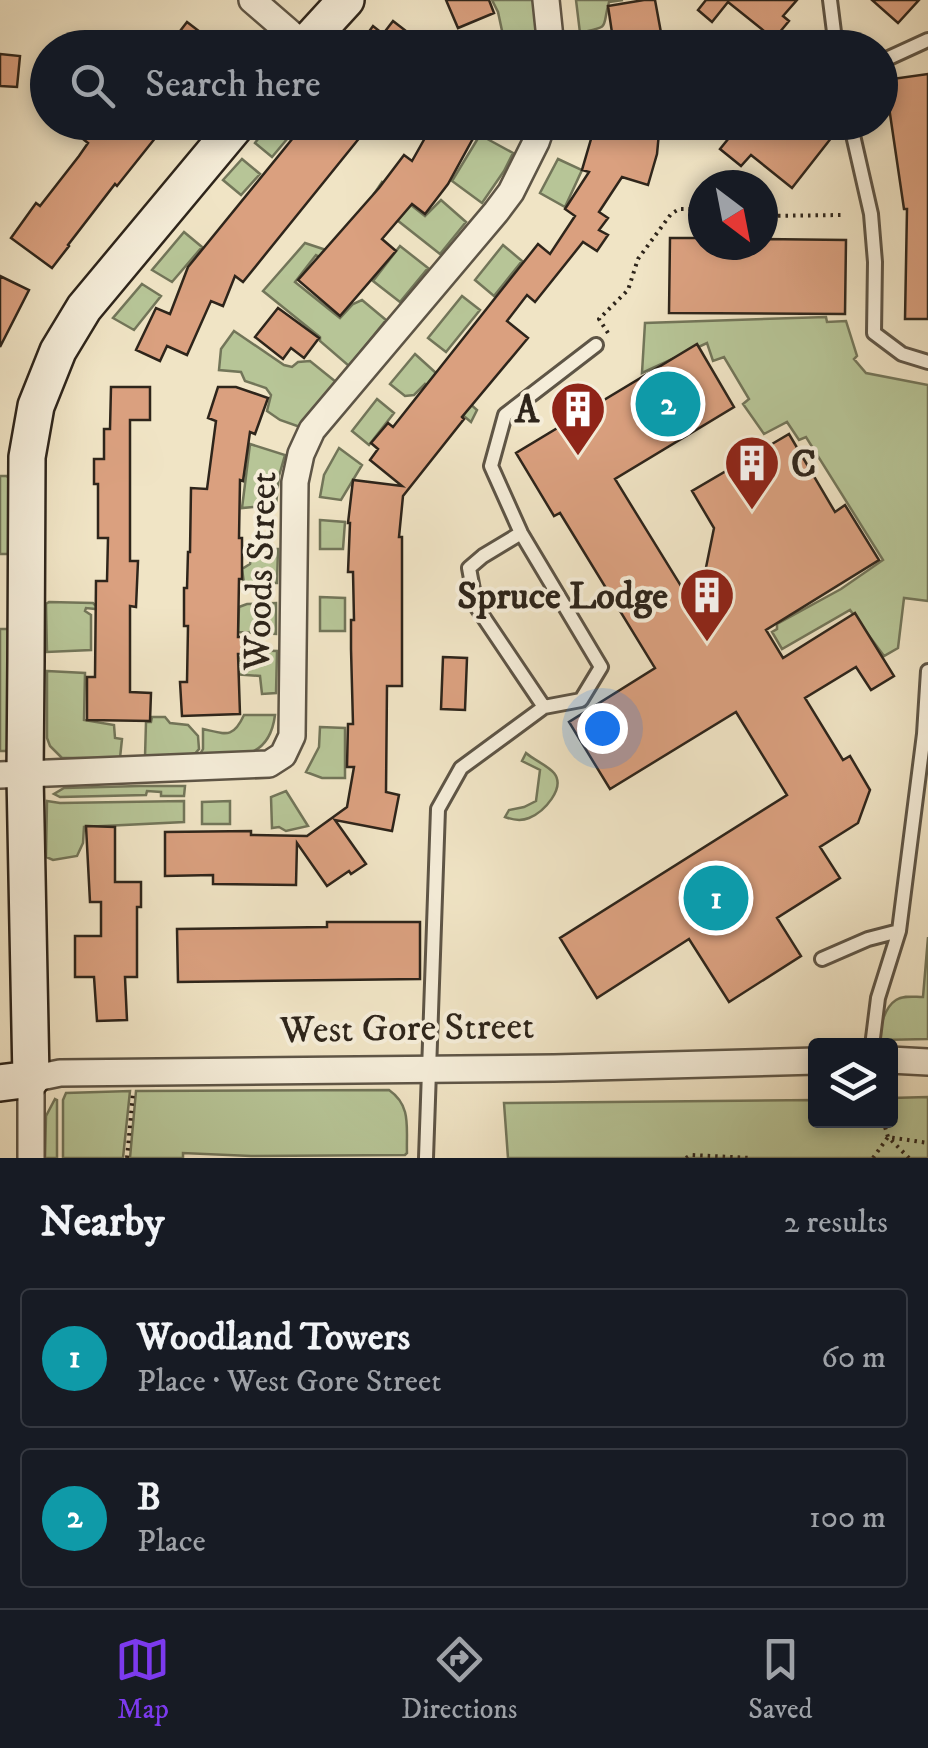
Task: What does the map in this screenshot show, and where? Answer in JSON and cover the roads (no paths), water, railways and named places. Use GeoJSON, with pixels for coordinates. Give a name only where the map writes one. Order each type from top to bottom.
{"type":"FeatureCollection","features":[{"type":"Feature","properties":{"kind":"street"},"geometry":{"type":"LineString","coordinates":[[252,0],[285,30]]}},
{"type":"Feature","properties":{"kind":"street"},"geometry":{"type":"LineString","coordinates":[[318,30],[346,0]]}},
{"type":"Feature","properties":{"kind":"street"},"geometry":{"type":"LineString","coordinates":[[546,0],[550,30]]}},
{"type":"Feature","properties":{"kind":"street"},"geometry":{"type":"LineString","coordinates":[[31,1158],[16,1081],[14,457],[58,351],[84,308],[225,140]]}},
{"type":"Feature","properties":{"kind":"street","name":"Woods Street"},"geometry":{"type":"LineString","coordinates":[[13,775],[269,764],[284,755],[292,736],[295,482],[301,454],[312,430],[504,202],[537,140]]}},
{"type":"Feature","properties":{"kind":"street"},"geometry":{"type":"LineString","coordinates":[[898,1060],[928,1062]]}},
{"type":"Feature","properties":{"kind":"street","name":"West Gore Street"},"geometry":{"type":"LineString","coordinates":[[16,1081],[60,1074],[808,1061]]}},
{"type":"Feature","properties":{"kind":"lane"},"geometry":{"type":"LineString","coordinates":[[830,0],[834,30]]}},
{"type":"Feature","properties":{"kind":"lane"},"geometry":{"type":"LineString","coordinates":[[898,54],[928,40]]}},
{"type":"Feature","properties":{"kind":"lane"},"geometry":{"type":"LineString","coordinates":[[854,140],[871,214],[874,332],[902,354],[928,362]]}},
{"type":"Feature","properties":{"kind":"lane"},"geometry":{"type":"LineString","coordinates":[[426,1158],[438,809],[462,768],[544,707],[581,700],[602,667],[521,532],[491,466],[505,415],[596,345]]}},
{"type":"Feature","properties":{"kind":"lane"},"geometry":{"type":"LineString","coordinates":[[521,532],[469,568],[476,606],[544,707]]}},
{"type":"Feature","properties":{"kind":"lane"},"geometry":{"type":"LineString","coordinates":[[873,1038],[878,998],[899,931],[926,734],[928,672]]}},
{"type":"Feature","properties":{"kind":"lane"},"geometry":{"type":"LineString","coordinates":[[822,958],[899,931]]}},
{"type":"Feature","properties":{"kind":"place","name":"B"},"geometry":{"type":"Point","coordinates":[668,404]}},
{"type":"Feature","properties":{"kind":"place","name":"A"},"geometry":{"type":"Point","coordinates":[578,458]}},
{"type":"Feature","properties":{"kind":"place","name":"C"},"geometry":{"type":"Point","coordinates":[752,512]}},
{"type":"Feature","properties":{"kind":"place","name":"Spruce Lodge"},"geometry":{"type":"Point","coordinates":[707,644]}},
{"type":"Feature","properties":{"kind":"place","name":"Woodland Towers"},"geometry":{"type":"Point","coordinates":[716,898]}}]}
